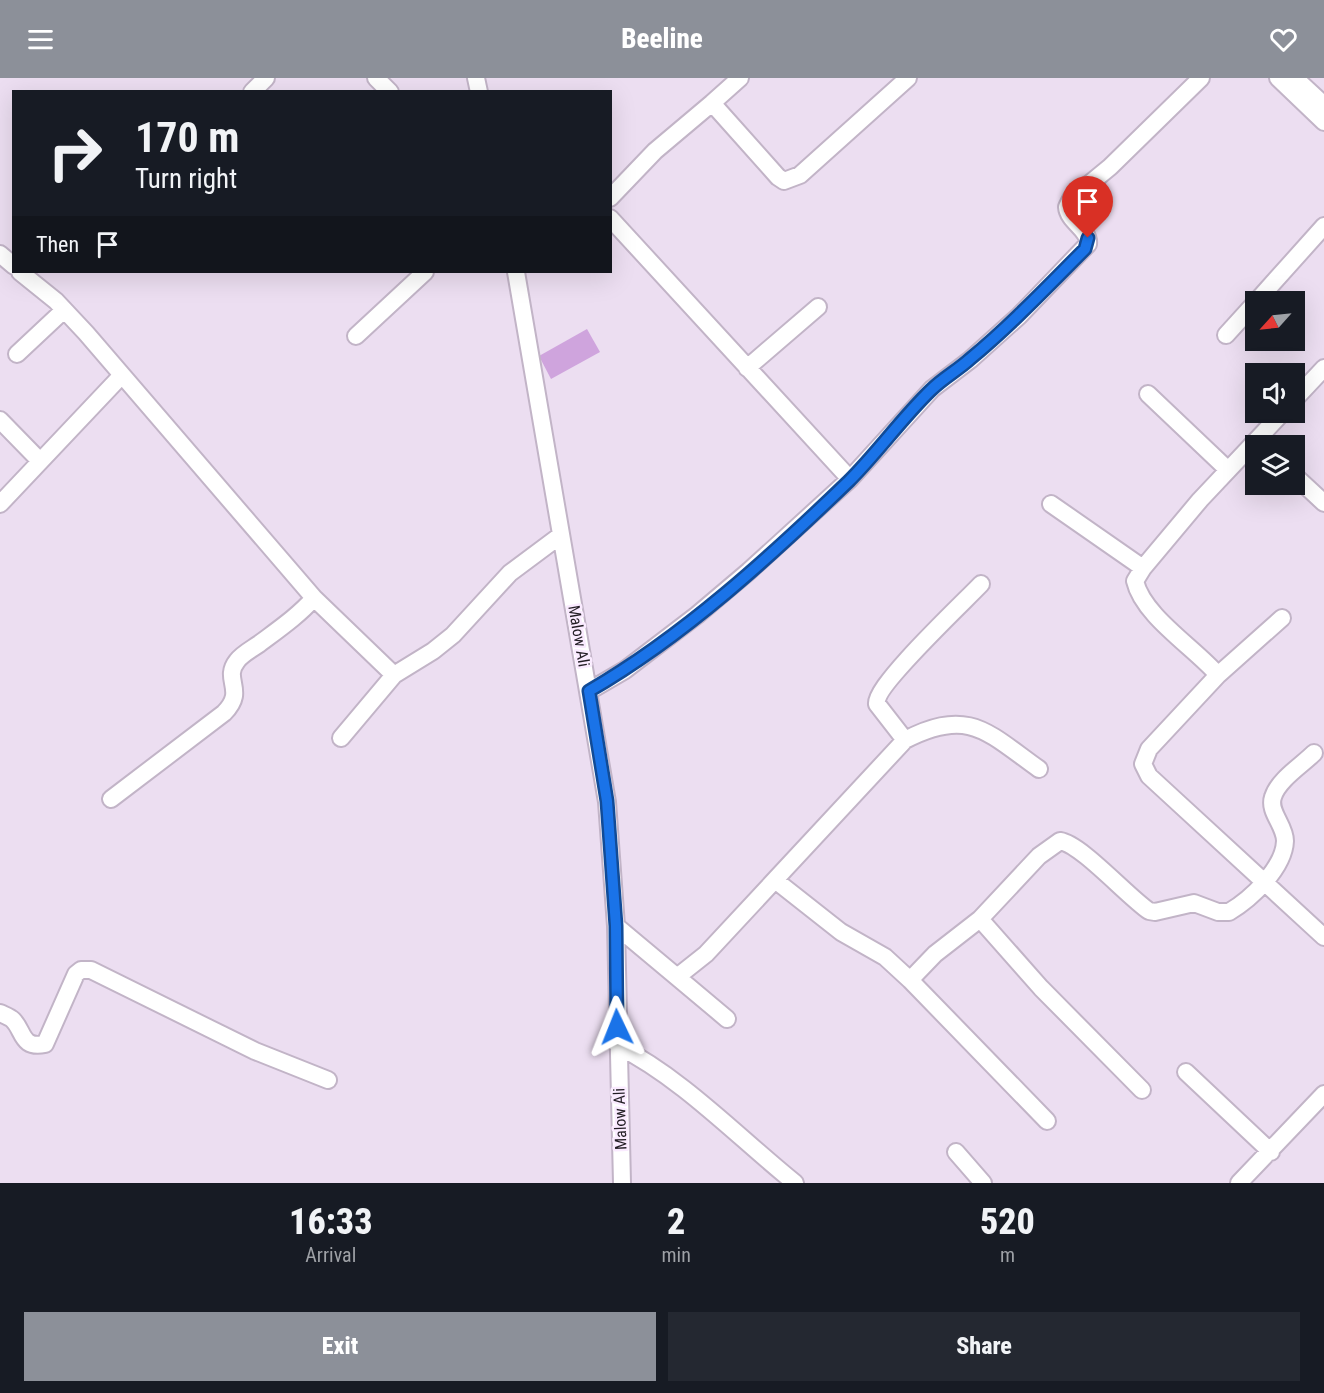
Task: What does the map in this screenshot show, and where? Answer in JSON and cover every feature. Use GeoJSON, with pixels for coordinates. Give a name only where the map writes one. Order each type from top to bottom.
{"type":"FeatureCollection","features":[{"type":"Feature","properties":{"kind":"street"},"geometry":{"type":"LineString","coordinates":[[254,90],[266,78]]}},
{"type":"Feature","properties":{"kind":"street"},"geometry":{"type":"LineString","coordinates":[[376,78],[388,90]]}},
{"type":"Feature","properties":{"kind":"street"},"geometry":{"type":"LineString","coordinates":[[612,196],[655,151],[740,78]]}},
{"type":"Feature","properties":{"kind":"street"},"geometry":{"type":"LineString","coordinates":[[712,103],[778,177],[790,180],[800,175],[908,78]]}},
{"type":"Feature","properties":{"kind":"street"},"geometry":{"type":"LineString","coordinates":[[589,691],[625,670],[697,615],[850,479],[932,389],[994,338],[1085,249],[1088,238],[1068,214],[1068,204],[1201,78]]}},
{"type":"Feature","properties":{"kind":"street"},"geometry":{"type":"LineString","coordinates":[[1278,78],[1324,122]]}},
{"type":"Feature","properties":{"kind":"street"},"geometry":{"type":"LineString","coordinates":[[1295,78],[1324,105]]}},
{"type":"Feature","properties":{"kind":"street"},"geometry":{"type":"LineString","coordinates":[[612,220],[850,479]]}},
{"type":"Feature","properties":{"kind":"street"},"geometry":{"type":"LineString","coordinates":[[1266,291],[1324,226]]}},
{"type":"Feature","properties":{"kind":"street"},"geometry":{"type":"LineString","coordinates":[[0,254],[12,264]]}},
{"type":"Feature","properties":{"kind":"street"},"geometry":{"type":"LineString","coordinates":[[21,273],[64,309],[314,598],[394,675]]}},
{"type":"Feature","properties":{"kind":"street"},"geometry":{"type":"LineString","coordinates":[[356,336],[424,273]]}},
{"type":"Feature","properties":{"kind":"street","name":"Malow Ali"},"geometry":{"type":"LineString","coordinates":[[519,273],[607,801],[616,926],[622,1183]]}},
{"type":"Feature","properties":{"kind":"street"},"geometry":{"type":"LineString","coordinates":[[747,368],[818,307]]}},
{"type":"Feature","properties":{"kind":"street"},"geometry":{"type":"LineString","coordinates":[[16,354],[64,309]]}},
{"type":"Feature","properties":{"kind":"street"},"geometry":{"type":"LineString","coordinates":[[1226,335],[1245,314]]}},
{"type":"Feature","properties":{"kind":"street"},"geometry":{"type":"LineString","coordinates":[[1305,388],[1324,368]]}},
{"type":"Feature","properties":{"kind":"street"},"geometry":{"type":"LineString","coordinates":[[0,504],[122,375]]}},
{"type":"Feature","properties":{"kind":"street"},"geometry":{"type":"LineString","coordinates":[[1148,394],[1227,469]]}},
{"type":"Feature","properties":{"kind":"street"},"geometry":{"type":"LineString","coordinates":[[0,420],[40,461]]}},
{"type":"Feature","properties":{"kind":"street"},"geometry":{"type":"LineString","coordinates":[[1218,675],[1138,593],[1135,581],[1143,568],[1227,469],[1245,455]]}},
{"type":"Feature","properties":{"kind":"street"},"geometry":{"type":"LineString","coordinates":[[1305,485],[1324,503]]}},
{"type":"Feature","properties":{"kind":"street"},"geometry":{"type":"LineString","coordinates":[[1051,504],[1143,568]]}},
{"type":"Feature","properties":{"kind":"street"},"geometry":{"type":"LineString","coordinates":[[341,738],[394,675],[433,651],[453,635],[510,573],[561,535]]}},
{"type":"Feature","properties":{"kind":"street"},"geometry":{"type":"LineString","coordinates":[[905,740],[877,704],[880,692],[897,670],[981,584]]}},
{"type":"Feature","properties":{"kind":"street"},"geometry":{"type":"LineString","coordinates":[[111,799],[224,713],[236,694],[232,672],[238,659],[301,613],[314,598]]}},
{"type":"Feature","properties":{"kind":"street"},"geometry":{"type":"LineString","coordinates":[[1282,618],[1218,675],[1149,749],[1144,760],[1144,770],[1324,937]]}},
{"type":"Feature","properties":{"kind":"street"},"geometry":{"type":"LineString","coordinates":[[677,977],[706,954],[853,793],[905,740],[929,728],[960,723],[987,731],[1039,769]]}},
{"type":"Feature","properties":{"kind":"street"},"geometry":{"type":"LineString","coordinates":[[910,980],[935,954],[980,919],[1039,856],[1060,841],[1066,842],[1093,863],[1149,911],[1155,912],[1194,903],[1218,912],[1229,912],[1264,882],[1279,861],[1285,840],[1274,813],[1273,796],[1278,786],[1314,753]]}},
{"type":"Feature","properties":{"kind":"street"},"geometry":{"type":"LineString","coordinates":[[775,880],[841,932],[885,957],[1047,1121]]}},
{"type":"Feature","properties":{"kind":"street"},"geometry":{"type":"LineString","coordinates":[[980,919],[1041,988],[1142,1090]]}},
{"type":"Feature","properties":{"kind":"street"},"geometry":{"type":"LineString","coordinates":[[616,926],[727,1019]]}},
{"type":"Feature","properties":{"kind":"street"},"geometry":{"type":"LineString","coordinates":[[0,1013],[12,1018],[21,1037],[38,1045],[45,1044],[76,974],[81,970],[91,970],[255,1051],[328,1080]]}},
{"type":"Feature","properties":{"kind":"street"},"geometry":{"type":"LineString","coordinates":[[618,1046],[634,1054],[698,1102],[795,1183]]}},
{"type":"Feature","properties":{"kind":"street"},"geometry":{"type":"LineString","coordinates":[[1186,1072],[1270,1152]]}},
{"type":"Feature","properties":{"kind":"street"},"geometry":{"type":"LineString","coordinates":[[1239,1183],[1321,1103]]}},
{"type":"Feature","properties":{"kind":"street"},"geometry":{"type":"LineString","coordinates":[[956,1152],[983,1183]]}},
{"type":"Feature","properties":{"kind":"building"},"geometry":{"type":"Polygon","coordinates":[[[587,329],[600,352],[551,379],[539,356],[587,329]]]}},
{"type":"Feature","properties":{"kind":"route"},"geometry":{"type":"LineString","coordinates":[[617,1027],[616,926],[607,801],[589,691],[625,670],[697,615],[812,514],[850,479],[932,389],[970,360],[1019,316],[1085,249],[1089,243],[1088,238]]}}]}
